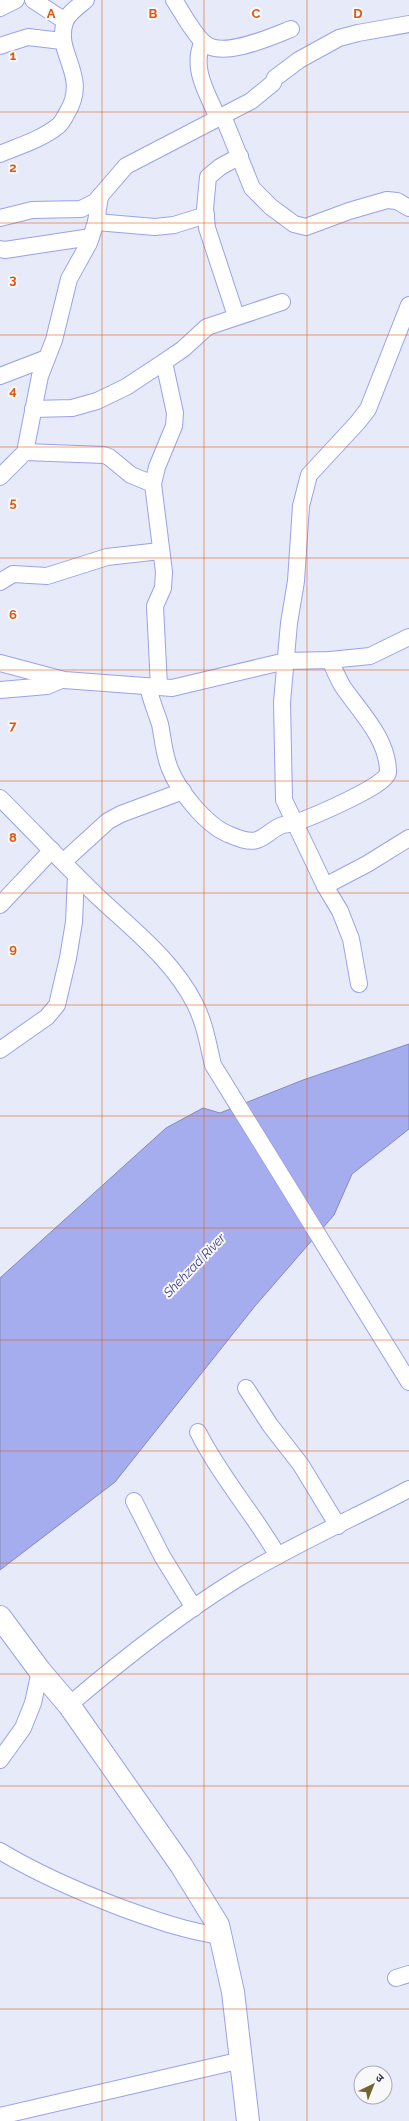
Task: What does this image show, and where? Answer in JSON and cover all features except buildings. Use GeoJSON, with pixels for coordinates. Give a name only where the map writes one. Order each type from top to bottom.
{"type":"FeatureCollection","features":[{"type":"Feature","properties":{"kind":"main road"},"geometry":{"type":"LineString","coordinates":[[0,1618],[40,1671],[69,1705],[181,1865],[218,1925],[233,1992],[248,2121]]}},
{"type":"Feature","properties":{"kind":"street"},"geometry":{"type":"LineString","coordinates":[[0,8],[16,0]]}},
{"type":"Feature","properties":{"kind":"street"},"geometry":{"type":"LineString","coordinates":[[33,0],[65,21]]}},
{"type":"Feature","properties":{"kind":"street"},"geometry":{"type":"LineString","coordinates":[[0,154],[48,133],[60,125],[72,104],[76,85],[71,62],[62,41],[65,21],[76,8],[86,0]]}},
{"type":"Feature","properties":{"kind":"street"},"geometry":{"type":"LineString","coordinates":[[174,0],[203,42],[211,47],[220,49],[238,47],[263,40],[291,29]]}},
{"type":"Feature","properties":{"kind":"street"},"geometry":{"type":"LineString","coordinates":[[0,218],[32,210],[81,209],[95,202],[126,166],[251,101],[273,83],[275,78],[300,60],[339,38],[409,24]]}},
{"type":"Feature","properties":{"kind":"street"},"geometry":{"type":"LineString","coordinates":[[0,46],[28,37],[62,41]]}},
{"type":"Feature","properties":{"kind":"street"},"geometry":{"type":"LineString","coordinates":[[203,42],[199,50],[198,69],[240,156],[252,188],[259,197],[294,224],[306,228],[349,210],[386,200],[397,201],[409,208]]}},
{"type":"Feature","properties":{"kind":"street"},"geometry":{"type":"LineString","coordinates":[[236,316],[207,228],[206,215],[208,176],[220,167],[240,156]]}},
{"type":"Feature","properties":{"kind":"street"},"geometry":{"type":"LineString","coordinates":[[0,477],[25,452],[40,376],[54,340],[69,279],[94,230],[100,196]]}},
{"type":"Feature","properties":{"kind":"street"},"geometry":{"type":"LineString","coordinates":[[0,249],[5,250],[94,230],[174,225],[206,215]]}},
{"type":"Feature","properties":{"kind":"street"},"geometry":{"type":"LineString","coordinates":[[33,410],[72,408],[97,401],[126,387],[164,362],[183,349],[207,327],[236,316],[282,302]]}},
{"type":"Feature","properties":{"kind":"street"},"geometry":{"type":"LineString","coordinates":[[360,984],[350,939],[340,911],[325,886],[284,800],[282,702],[296,581],[301,506],[309,475],[358,422],[368,409],[409,305]]}},
{"type":"Feature","properties":{"kind":"street"},"geometry":{"type":"LineString","coordinates":[[0,376],[47,358]]}},
{"type":"Feature","properties":{"kind":"street"},"geometry":{"type":"LineString","coordinates":[[164,362],[172,394],[174,426],[157,467],[153,484],[160,551],[164,572],[163,588],[155,606],[154,687],[159,724],[170,769],[183,791],[194,805],[215,826],[226,833],[250,841],[257,840],[282,825],[294,823],[364,792],[387,778],[389,773],[385,750],[375,731],[342,686],[330,660]]}},
{"type":"Feature","properties":{"kind":"street"},"geometry":{"type":"LineString","coordinates":[[25,452],[104,455],[109,457],[131,476],[153,484]]}},
{"type":"Feature","properties":{"kind":"street"},"geometry":{"type":"LineString","coordinates":[[0,582],[13,574],[47,576],[107,558],[160,551]]}},
{"type":"Feature","properties":{"kind":"street"},"geometry":{"type":"LineString","coordinates":[[0,664],[64,680],[172,688],[286,661],[330,660],[370,656],[409,637]]}},
{"type":"Feature","properties":{"kind":"street"},"geometry":{"type":"LineString","coordinates":[[0,690],[47,686],[64,680]]}},
{"type":"Feature","properties":{"kind":"street"},"geometry":{"type":"LineString","coordinates":[[63,862],[108,821],[122,814],[183,791]]}},
{"type":"Feature","properties":{"kind":"street"},"geometry":{"type":"LineString","coordinates":[[0,798],[76,876],[166,961],[180,979],[195,1004],[205,1027],[213,1065],[409,1382]]}},
{"type":"Feature","properties":{"kind":"street"},"geometry":{"type":"LineString","coordinates":[[325,886],[367,864],[409,838]]}},
{"type":"Feature","properties":{"kind":"street"},"geometry":{"type":"LineString","coordinates":[[0,905],[52,850]]}},
{"type":"Feature","properties":{"kind":"street"},"geometry":{"type":"LineString","coordinates":[[0,1050],[47,1017],[57,1005],[68,958],[74,922],[76,876]]}},
{"type":"Feature","properties":{"kind":"street"},"geometry":{"type":"LineString","coordinates":[[246,1388],[301,1465],[338,1526]]}},
{"type":"Feature","properties":{"kind":"street"},"geometry":{"type":"LineString","coordinates":[[198,1432],[217,1466],[265,1534],[278,1556]]}},
{"type":"Feature","properties":{"kind":"street"},"geometry":{"type":"LineString","coordinates":[[69,1705],[120,1662],[194,1608],[236,1580],[278,1556],[409,1489]]}},
{"type":"Feature","properties":{"kind":"street"},"geometry":{"type":"LineString","coordinates":[[134,1501],[162,1556],[194,1608]]}},
{"type":"Feature","properties":{"kind":"street"},"geometry":{"type":"LineString","coordinates":[[0,1760],[23,1728],[33,1703],[40,1671]]}},
{"type":"Feature","properties":{"kind":"street"},"geometry":{"type":"LineString","coordinates":[[0,1851],[17,1862],[88,1895],[173,1927],[221,1936]]}},
{"type":"Feature","properties":{"kind":"street"},"geometry":{"type":"LineString","coordinates":[[0,2116],[242,2060]]}},
{"type":"Feature","properties":{"kind":"water","name":"Shehzad River"},"geometry":{"type":"Polygon","coordinates":[[[409,1044],[409,1129],[352,1174],[334,1215],[255,1306],[115,1482],[0,1570],[0,1278],[166,1128],[203,1108],[220,1113],[303,1080],[409,1044]]]}}]}
